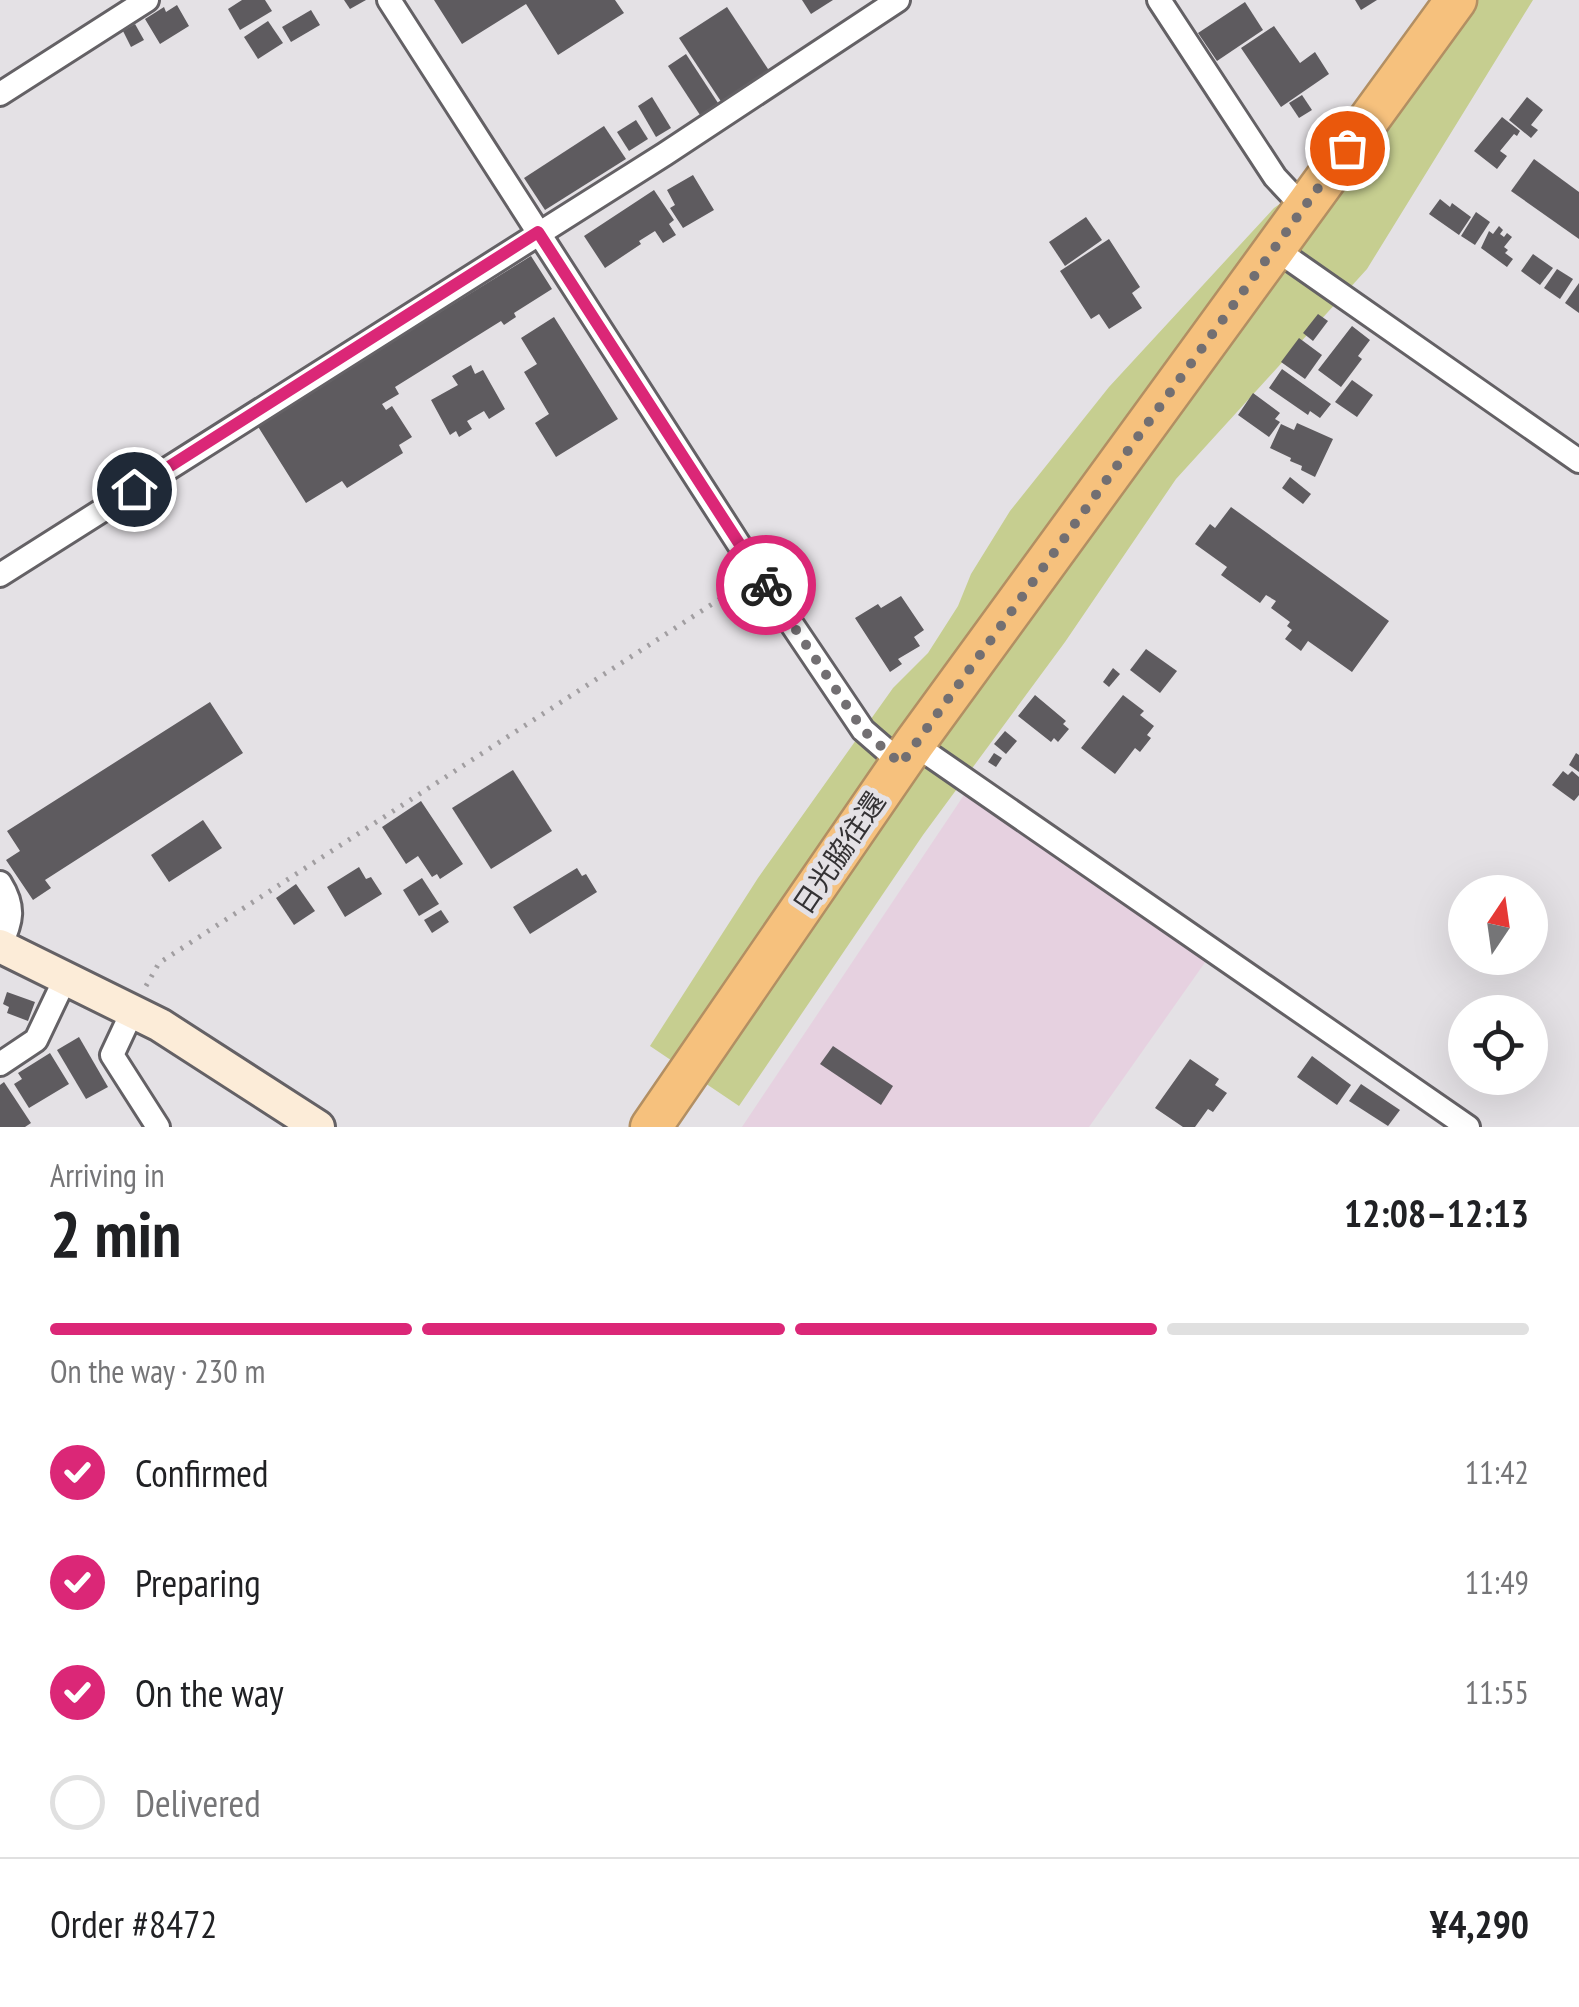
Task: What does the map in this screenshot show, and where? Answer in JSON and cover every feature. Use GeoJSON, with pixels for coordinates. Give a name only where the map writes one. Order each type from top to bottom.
{"type":"FeatureCollection","features":[{"type":"Feature","properties":{"kind":"highway","name":"日光脇往還"},"geometry":{"type":"LineString","coordinates":[[652,1127],[907,754],[1456,0]]}},
{"type":"Feature","properties":{"kind":"street"},"geometry":{"type":"LineString","coordinates":[[0,94],[147,0]]}},
{"type":"Feature","properties":{"kind":"street"},"geometry":{"type":"LineString","coordinates":[[389,0],[758,574],[863,730],[907,754],[1468,1127]]}},
{"type":"Feature","properties":{"kind":"street"},"geometry":{"type":"LineString","coordinates":[[0,575],[665,154],[898,0]]}},
{"type":"Feature","properties":{"kind":"street"},"geometry":{"type":"LineString","coordinates":[[1160,0],[1275,177],[1304,208]]}},
{"type":"Feature","properties":{"kind":"street"},"geometry":{"type":"LineString","coordinates":[[1274,248],[1579,460]]}},
{"type":"Feature","properties":{"kind":"street"},"geometry":{"type":"LineString","coordinates":[[0,883],[10,898],[12,920],[0,946],[133,1010],[318,1127]]}},
{"type":"Feature","properties":{"kind":"street"},"geometry":{"type":"LineString","coordinates":[[0,1064],[36,1040],[66,977]]}},
{"type":"Feature","properties":{"kind":"street"},"geometry":{"type":"LineString","coordinates":[[133,1010],[112,1055],[158,1127]]}},
{"type":"Feature","properties":{"kind":"path"},"geometry":{"type":"LineString","coordinates":[[133,1010],[158,963],[758,574]]}},
{"type":"Feature","properties":{"kind":"shaded area"},"geometry":{"type":"Polygon","coordinates":[[[964,795],[1206,961],[1089,1127],[742,1127],[964,795]]]}},
{"type":"Feature","properties":{"kind":"green space"},"geometry":{"type":"Polygon","coordinates":[[[1447,0],[1533,0],[1367,269],[1176,479],[1065,642],[923,835],[739,1106],[650,1046],[758,878],[893,688],[928,653],[1010,511],[1109,387],[1274,208],[1307,185],[1318,149],[1447,0]]]}},
{"type":"Feature","properties":{"kind":"building"},"geometry":{"type":"Polygon","coordinates":[[[242,0],[265,0],[272,11],[240,30],[228,9],[242,0]]]}},
{"type":"Feature","properties":{"kind":"building"},"geometry":{"type":"Polygon","coordinates":[[[344,0],[366,0],[350,9],[344,0]]]}},
{"type":"Feature","properties":{"kind":"building"},"geometry":{"type":"Polygon","coordinates":[[[434,0],[615,0],[624,13],[558,55],[526,4],[462,44],[434,0]]]}},
{"type":"Feature","properties":{"kind":"building"},"geometry":{"type":"Polygon","coordinates":[[[802,0],[833,0],[811,14],[802,0]]]}},
{"type":"Feature","properties":{"kind":"building"},"geometry":{"type":"Polygon","coordinates":[[[1355,0],[1377,0],[1361,10],[1355,0]]]}},
{"type":"Feature","properties":{"kind":"building"},"geometry":{"type":"Polygon","coordinates":[[[1245,2],[1263,30],[1217,61],[1198,33],[1245,2]]]}},
{"type":"Feature","properties":{"kind":"building"},"geometry":{"type":"Polygon","coordinates":[[[177,5],[189,26],[160,44],[145,19],[164,7],[166,12],[177,5]]]}},
{"type":"Feature","properties":{"kind":"building"},"geometry":{"type":"Polygon","coordinates":[[[727,7],[770,72],[722,103],[679,38],[727,7]]]}},
{"type":"Feature","properties":{"kind":"building"},"geometry":{"type":"Polygon","coordinates":[[[311,10],[320,25],[291,42],[282,27],[311,10]]]}},
{"type":"Feature","properties":{"kind":"building"},"geometry":{"type":"Polygon","coordinates":[[[268,21],[283,43],[258,59],[244,37],[268,21]]]}},
{"type":"Feature","properties":{"kind":"building"},"geometry":{"type":"Polygon","coordinates":[[[135,24],[144,40],[131,47],[123,31],[135,24]]]}},
{"type":"Feature","properties":{"kind":"building"},"geometry":{"type":"Polygon","coordinates":[[[1274,26],[1300,63],[1315,52],[1329,74],[1281,107],[1241,48],[1274,26]]]}},
{"type":"Feature","properties":{"kind":"building"},"geometry":{"type":"Polygon","coordinates":[[[686,54],[718,103],[700,115],[668,66],[686,54]]]}},
{"type":"Feature","properties":{"kind":"building"},"geometry":{"type":"Polygon","coordinates":[[[1302,95],[1312,110],[1299,118],[1289,103],[1302,95]]]}},
{"type":"Feature","properties":{"kind":"building"},"geometry":{"type":"Polygon","coordinates":[[[652,97],[671,128],[656,137],[638,106],[652,97]]]}},
{"type":"Feature","properties":{"kind":"building"},"geometry":{"type":"Polygon","coordinates":[[[1527,97],[1543,110],[1531,125],[1538,130],[1531,138],[1509,120],[1527,97]]]}},
{"type":"Feature","properties":{"kind":"building"},"geometry":{"type":"Polygon","coordinates":[[[1502,117],[1520,131],[1500,151],[1507,156],[1497,169],[1474,151],[1502,117]]]}},
{"type":"Feature","properties":{"kind":"building"},"geometry":{"type":"Polygon","coordinates":[[[636,120],[648,139],[629,151],[617,132],[636,120]]]}},
{"type":"Feature","properties":{"kind":"building"},"geometry":{"type":"Polygon","coordinates":[[[604,126],[626,159],[545,210],[524,178],[604,126]]]}},
{"type":"Feature","properties":{"kind":"building"},"geometry":{"type":"Polygon","coordinates":[[[1534,159],[1579,192],[1579,239],[1511,191],[1534,159]]]}},
{"type":"Feature","properties":{"kind":"building"},"geometry":{"type":"Polygon","coordinates":[[[693,175],[714,210],[683,228],[670,208],[675,205],[667,190],[693,175]]]}},
{"type":"Feature","properties":{"kind":"building"},"geometry":{"type":"Polygon","coordinates":[[[654,190],[674,220],[669,224],[676,235],[663,243],[655,231],[605,268],[584,236],[654,190]]]}},
{"type":"Feature","properties":{"kind":"building"},"geometry":{"type":"Polygon","coordinates":[[[1440,199],[1471,217],[1459,235],[1429,214],[1440,199]]]}},
{"type":"Feature","properties":{"kind":"building"},"geometry":{"type":"Polygon","coordinates":[[[1476,212],[1490,222],[1475,245],[1461,236],[1476,212]]]}},
{"type":"Feature","properties":{"kind":"building"},"geometry":{"type":"Polygon","coordinates":[[[1086,217],[1102,240],[1065,266],[1049,242],[1086,217]]]}},
{"type":"Feature","properties":{"kind":"building"},"geometry":{"type":"Polygon","coordinates":[[[1499,226],[1503,230],[1500,234],[1512,237],[1504,247],[1513,259],[1507,267],[1481,248],[1489,231],[1493,234],[1499,226]]]}},
{"type":"Feature","properties":{"kind":"building"},"geometry":{"type":"Polygon","coordinates":[[[1109,239],[1140,287],[1132,293],[1142,308],[1109,329],[1099,314],[1091,319],[1060,271],[1109,239]]]}},
{"type":"Feature","properties":{"kind":"building"},"geometry":{"type":"Polygon","coordinates":[[[1533,254],[1553,268],[1540,285],[1521,271],[1533,254]]]}},
{"type":"Feature","properties":{"kind":"building"},"geometry":{"type":"Polygon","coordinates":[[[531,256],[552,289],[514,313],[516,317],[504,325],[501,321],[395,387],[399,394],[382,404],[386,410],[392,406],[412,437],[399,445],[403,453],[347,488],[342,481],[306,503],[257,425],[531,256]]]}},
{"type":"Feature","properties":{"kind":"building"},"geometry":{"type":"Polygon","coordinates":[[[1557,269],[1573,279],[1560,299],[1544,288],[1557,269]]]}},
{"type":"Feature","properties":{"kind":"building"},"geometry":{"type":"Polygon","coordinates":[[[1579,283],[1579,313],[1565,303],[1579,283]]]}},
{"type":"Feature","properties":{"kind":"building"},"geometry":{"type":"Polygon","coordinates":[[[1318,314],[1328,321],[1313,341],[1303,333],[1318,314]]]}},
{"type":"Feature","properties":{"kind":"building"},"geometry":{"type":"Polygon","coordinates":[[[554,317],[618,419],[556,457],[535,423],[549,414],[524,372],[537,364],[521,338],[554,317]]]}},
{"type":"Feature","properties":{"kind":"building"},"geometry":{"type":"Polygon","coordinates":[[[1352,326],[1370,340],[1358,356],[1362,359],[1341,387],[1318,370],[1352,326]]]}},
{"type":"Feature","properties":{"kind":"building"},"geometry":{"type":"Polygon","coordinates":[[[1299,338],[1322,355],[1305,379],[1281,362],[1299,338]]]}},
{"type":"Feature","properties":{"kind":"building"},"geometry":{"type":"Polygon","coordinates":[[[471,365],[475,374],[483,370],[505,409],[489,419],[484,411],[467,421],[472,429],[459,437],[456,431],[450,435],[431,400],[458,385],[452,376],[471,365]]]}},
{"type":"Feature","properties":{"kind":"building"},"geometry":{"type":"Polygon","coordinates":[[[1282,369],[1331,404],[1320,418],[1310,411],[1308,415],[1269,388],[1282,369]]]}},
{"type":"Feature","properties":{"kind":"building"},"geometry":{"type":"Polygon","coordinates":[[[1352,380],[1373,395],[1357,417],[1335,402],[1352,380]]]}},
{"type":"Feature","properties":{"kind":"building"},"geometry":{"type":"Polygon","coordinates":[[[1253,393],[1280,413],[1275,419],[1280,422],[1269,437],[1238,415],[1253,393]]]}},
{"type":"Feature","properties":{"kind":"building"},"geometry":{"type":"Polygon","coordinates":[[[1297,423],[1333,439],[1315,477],[1270,448],[1281,424],[1294,430],[1297,423]]]}},
{"type":"Feature","properties":{"kind":"building"},"geometry":{"type":"Polygon","coordinates":[[[1290,477],[1311,494],[1303,504],[1282,488],[1290,477]]]}},
{"type":"Feature","properties":{"kind":"building"},"geometry":{"type":"Polygon","coordinates":[[[1231,507],[1389,621],[1352,672],[1308,641],[1301,651],[1285,639],[1292,630],[1287,626],[1290,622],[1271,608],[1276,601],[1266,595],[1260,603],[1221,575],[1227,567],[1195,544],[1210,524],[1215,528],[1231,507]]]}},
{"type":"Feature","properties":{"kind":"building"},"geometry":{"type":"Polygon","coordinates":[[[901,596],[924,630],[914,637],[920,646],[898,659],[902,664],[890,672],[855,618],[901,596]]]}},
{"type":"Feature","properties":{"kind":"building"},"geometry":{"type":"Polygon","coordinates":[[[1146,649],[1177,671],[1160,693],[1130,670],[1146,649]]]}},
{"type":"Feature","properties":{"kind":"building"},"geometry":{"type":"Polygon","coordinates":[[[1113,668],[1120,674],[1109,687],[1103,682],[1113,668]]]}},
{"type":"Feature","properties":{"kind":"building"},"geometry":{"type":"Polygon","coordinates":[[[1035,695],[1066,721],[1063,724],[1069,729],[1058,742],[1054,738],[1051,742],[1018,716],[1035,695]]]}},
{"type":"Feature","properties":{"kind":"building"},"geometry":{"type":"Polygon","coordinates":[[[1123,695],[1144,711],[1140,715],[1154,726],[1147,735],[1151,738],[1140,752],[1135,748],[1115,774],[1081,748],[1123,695]]]}},
{"type":"Feature","properties":{"kind":"building"},"geometry":{"type":"Polygon","coordinates":[[[210,702],[243,753],[45,880],[51,888],[33,900],[6,860],[20,851],[7,831],[210,702]]]}},
{"type":"Feature","properties":{"kind":"building"},"geometry":{"type":"Polygon","coordinates":[[[1005,731],[1017,741],[1006,754],[994,744],[1005,731]]]}},
{"type":"Feature","properties":{"kind":"building"},"geometry":{"type":"Polygon","coordinates":[[[994,753],[1002,758],[996,767],[988,762],[994,753]]]}},
{"type":"Feature","properties":{"kind":"building"},"geometry":{"type":"Polygon","coordinates":[[[1576,753],[1579,755],[1579,772],[1569,765],[1576,753]]]}},
{"type":"Feature","properties":{"kind":"building"},"geometry":{"type":"Polygon","coordinates":[[[513,770],[552,831],[491,869],[452,808],[513,770]]]}},
{"type":"Feature","properties":{"kind":"building"},"geometry":{"type":"Polygon","coordinates":[[[1563,771],[1568,775],[1572,771],[1579,777],[1579,795],[1574,801],[1552,785],[1563,771]]]}},
{"type":"Feature","properties":{"kind":"building"},"geometry":{"type":"Polygon","coordinates":[[[421,801],[463,864],[440,879],[437,874],[432,877],[418,856],[406,864],[382,827],[421,801]]]}},
{"type":"Feature","properties":{"kind":"building"},"geometry":{"type":"Polygon","coordinates":[[[203,820],[222,848],[169,882],[151,855],[203,820]]]}},
{"type":"Feature","properties":{"kind":"building"},"geometry":{"type":"Polygon","coordinates":[[[359,867],[382,894],[345,917],[327,887],[359,867]]]}},
{"type":"Feature","properties":{"kind":"building"},"geometry":{"type":"Polygon","coordinates":[[[577,868],[582,876],[586,874],[597,892],[530,934],[513,907],[577,868]]]}},
{"type":"Feature","properties":{"kind":"building"},"geometry":{"type":"Polygon","coordinates":[[[422,878],[439,904],[419,916],[403,890],[422,878]]]}},
{"type":"Feature","properties":{"kind":"building"},"geometry":{"type":"Polygon","coordinates":[[[296,884],[315,911],[294,925],[276,898],[296,884]]]}},
{"type":"Feature","properties":{"kind":"building"},"geometry":{"type":"Polygon","coordinates":[[[441,910],[449,922],[432,933],[424,920],[441,910]]]}},
{"type":"Feature","properties":{"kind":"building"},"geometry":{"type":"Polygon","coordinates":[[[7,992],[35,1002],[28,1021],[7,1013],[9,1007],[3,1004],[7,992]]]}},
{"type":"Feature","properties":{"kind":"building"},"geometry":{"type":"Polygon","coordinates":[[[79,1037],[108,1087],[86,1099],[57,1050],[79,1037]]]}},
{"type":"Feature","properties":{"kind":"building"},"geometry":{"type":"Polygon","coordinates":[[[833,1046],[893,1086],[881,1105],[820,1064],[833,1046]]]}},
{"type":"Feature","properties":{"kind":"building"},"geometry":{"type":"Polygon","coordinates":[[[50,1053],[69,1084],[29,1108],[14,1084],[22,1079],[18,1073],[50,1053]]]}},
{"type":"Feature","properties":{"kind":"building"},"geometry":{"type":"Polygon","coordinates":[[[1312,1056],[1351,1085],[1337,1105],[1297,1077],[1312,1056]]]}},
{"type":"Feature","properties":{"kind":"building"},"geometry":{"type":"Polygon","coordinates":[[[1190,1059],[1219,1079],[1215,1085],[1227,1093],[1195,1127],[1183,1127],[1155,1108],[1190,1059]]]}},
{"type":"Feature","properties":{"kind":"building"},"geometry":{"type":"Polygon","coordinates":[[[4,1082],[31,1123],[25,1127],[0,1127],[0,1085],[4,1082]]]}},
{"type":"Feature","properties":{"kind":"building"},"geometry":{"type":"Polygon","coordinates":[[[1361,1084],[1400,1110],[1388,1126],[1349,1101],[1361,1084]]]}},
{"type":"Feature","properties":{"kind":"way so far"},"geometry":{"type":"LineString","coordinates":[[766,585],[863,730],[901,764],[1347,148]]}},
{"type":"Feature","properties":{"kind":"route"},"geometry":{"type":"LineString","coordinates":[[134,489],[538,232],[766,585]]}}]}
